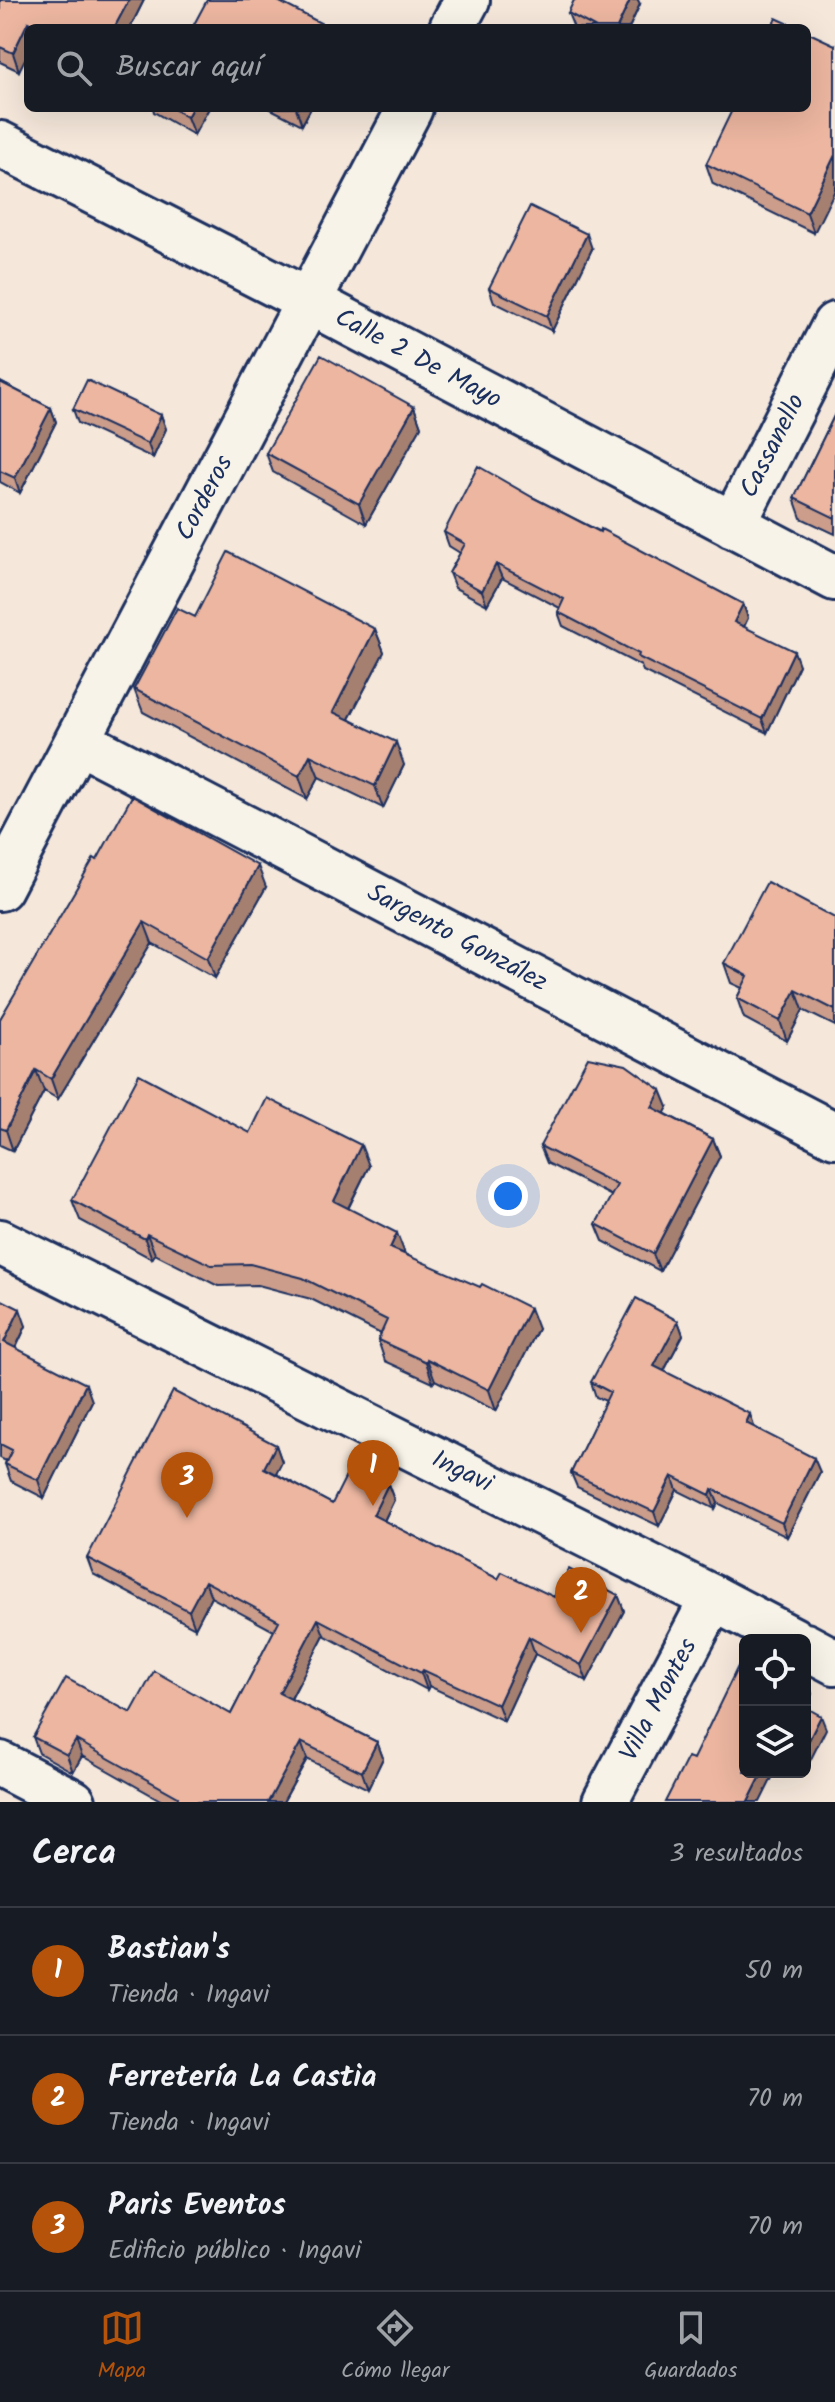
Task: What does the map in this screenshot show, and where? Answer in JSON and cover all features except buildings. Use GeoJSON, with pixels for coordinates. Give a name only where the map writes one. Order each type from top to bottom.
{"type":"FeatureCollection","features":[{"type":"Feature","properties":{"kind":"street"},"geometry":{"type":"LineString","coordinates":[[454,24],[467,0]]}},
{"type":"Feature","properties":{"kind":"street","name":"Corderos"},"geometry":{"type":"LineString","coordinates":[[0,888],[408,112]]}},
{"type":"Feature","properties":{"kind":"street","name":"Calle 2 De Mayo"},"geometry":{"type":"LineString","coordinates":[[0,144],[308,301],[835,578]]}},
{"type":"Feature","properties":{"kind":"street","name":"Cassanello"},"geometry":{"type":"LineString","coordinates":[[733,525],[835,325]]}},
{"type":"Feature","properties":{"kind":"street","name":"Sargento González"},"geometry":{"type":"LineString","coordinates":[[78,741],[835,1135]]}},
{"type":"Feature","properties":{"kind":"street","name":"Ingavi"},"geometry":{"type":"LineString","coordinates":[[0,1242],[782,1634]]}},
{"type":"Feature","properties":{"kind":"street","name":"Villa Montes"},"geometry":{"type":"LineString","coordinates":[[605,1802],[713,1598]]}},
{"type":"Feature","properties":{"kind":"street"},"geometry":{"type":"LineString","coordinates":[[811,1649],[835,1662]]}},
{"type":"Feature","properties":{"kind":"street"},"geometry":{"type":"LineString","coordinates":[[0,1764],[73,1802]]}},
{"type":"Feature","properties":{"kind":"place","name":"Bastian's"},"geometry":{"type":"Point","coordinates":[373,1506]}},
{"type":"Feature","properties":{"kind":"place","name":"Paris Eventos"},"geometry":{"type":"Point","coordinates":[187,1518]}},
{"type":"Feature","properties":{"kind":"place","name":"Ferretería La Castia"},"geometry":{"type":"Point","coordinates":[581,1633]}}]}
